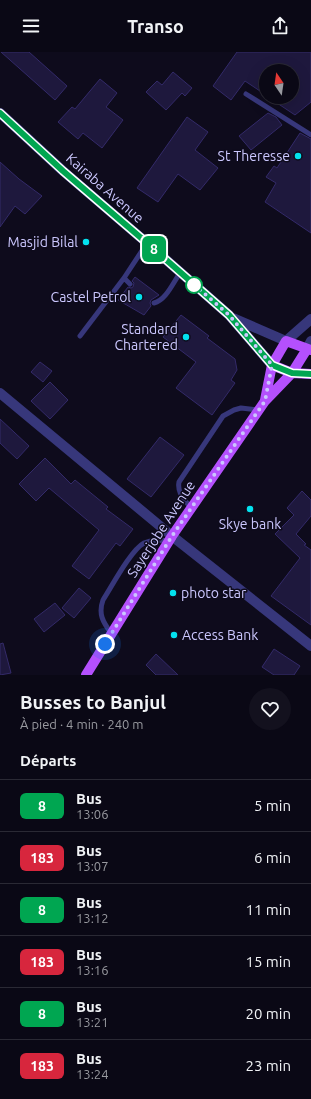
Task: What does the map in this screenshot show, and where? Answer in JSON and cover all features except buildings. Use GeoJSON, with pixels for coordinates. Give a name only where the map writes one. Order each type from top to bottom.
{"type":"FeatureCollection","features":[{"type":"Feature","properties":{"kind":"main road","name":"Kairaba Avenue"},"geometry":{"type":"LineString","coordinates":[[286,341],[310,347]]}},
{"type":"Feature","properties":{"kind":"main road","name":"Sayerjobe Avenue"},"geometry":{"type":"LineString","coordinates":[[262,405],[272,365],[286,341]]}},
{"type":"Feature","properties":{"kind":"main road","name":"Sayerjobe Avenue"},"geometry":{"type":"LineString","coordinates":[[86,675],[170,538],[262,405],[292,373],[310,347]]}},
{"type":"Feature","properties":{"kind":"main road","name":"Kairaba Avenue"},"geometry":{"type":"LineString","coordinates":[[272,365],[292,373],[311,374]]}},
{"type":"Feature","properties":{"kind":"street","name":"Kairaba Avenue"},"geometry":{"type":"LineString","coordinates":[[0,113],[63,171],[229,315],[272,365]]}},
{"type":"Feature","properties":{"kind":"street","name":"Kairaba Avenue"},"geometry":{"type":"LineString","coordinates":[[229,315],[286,341]]}},
{"type":"Feature","properties":{"kind":"street"},"geometry":{"type":"LineString","coordinates":[[286,341],[311,319]]}},
{"type":"Feature","properties":{"kind":"street"},"geometry":{"type":"LineString","coordinates":[[0,393],[170,538],[311,646]]}},
{"type":"Feature","properties":{"kind":"lane"},"geometry":{"type":"LineString","coordinates":[[246,94],[311,135]]}},
{"type":"Feature","properties":{"kind":"lane"},"geometry":{"type":"LineString","coordinates":[[80,336],[124,278],[147,243]]}},
{"type":"Feature","properties":{"kind":"lane"},"geometry":{"type":"LineString","coordinates":[[154,303],[159,302],[164,297],[180,273]]}},
{"type":"Feature","properties":{"kind":"lane"},"geometry":{"type":"LineString","coordinates":[[124,278],[130,284]]}},
{"type":"Feature","properties":{"kind":"lane"},"geometry":{"type":"LineString","coordinates":[[191,508],[178,490],[178,482],[222,416],[241,408],[262,405]]}},
{"type":"Feature","properties":{"kind":"lane"},"geometry":{"type":"LineString","coordinates":[[111,633],[100,615],[102,600],[136,549],[145,542],[170,538]]}},
{"type":"Feature","properties":{"kind":"bus line","name":"8"},"geometry":{"type":"LineString","coordinates":[[0,113],[63,171],[229,315],[272,365],[292,373],[311,374]]}},
{"type":"Feature","properties":{"kind":"place","name":"St Theresse"},"geometry":{"type":"Point","coordinates":[298,156]}},
{"type":"Feature","properties":{"kind":"place","name":"Masjid Bilal"},"geometry":{"type":"Point","coordinates":[86,242]}},
{"type":"Feature","properties":{"kind":"place","name":"Castel Petrol"},"geometry":{"type":"Point","coordinates":[139,297]}},
{"type":"Feature","properties":{"kind":"place","name":"Standard Chartered"},"geometry":{"type":"Point","coordinates":[186,337]}},
{"type":"Feature","properties":{"kind":"place","name":"Skye bank"},"geometry":{"type":"Point","coordinates":[250,509]}},
{"type":"Feature","properties":{"kind":"place","name":"photo star"},"geometry":{"type":"Point","coordinates":[173,593]}},
{"type":"Feature","properties":{"kind":"place","name":"Access Bank"},"geometry":{"type":"Point","coordinates":[174,635]}},
{"type":"Feature","properties":{"kind":"route"},"geometry":{"type":"LineString","coordinates":[[105,644],[172,536],[265,401],[272,365],[229,315],[190,281],[194,285]]}}]}
